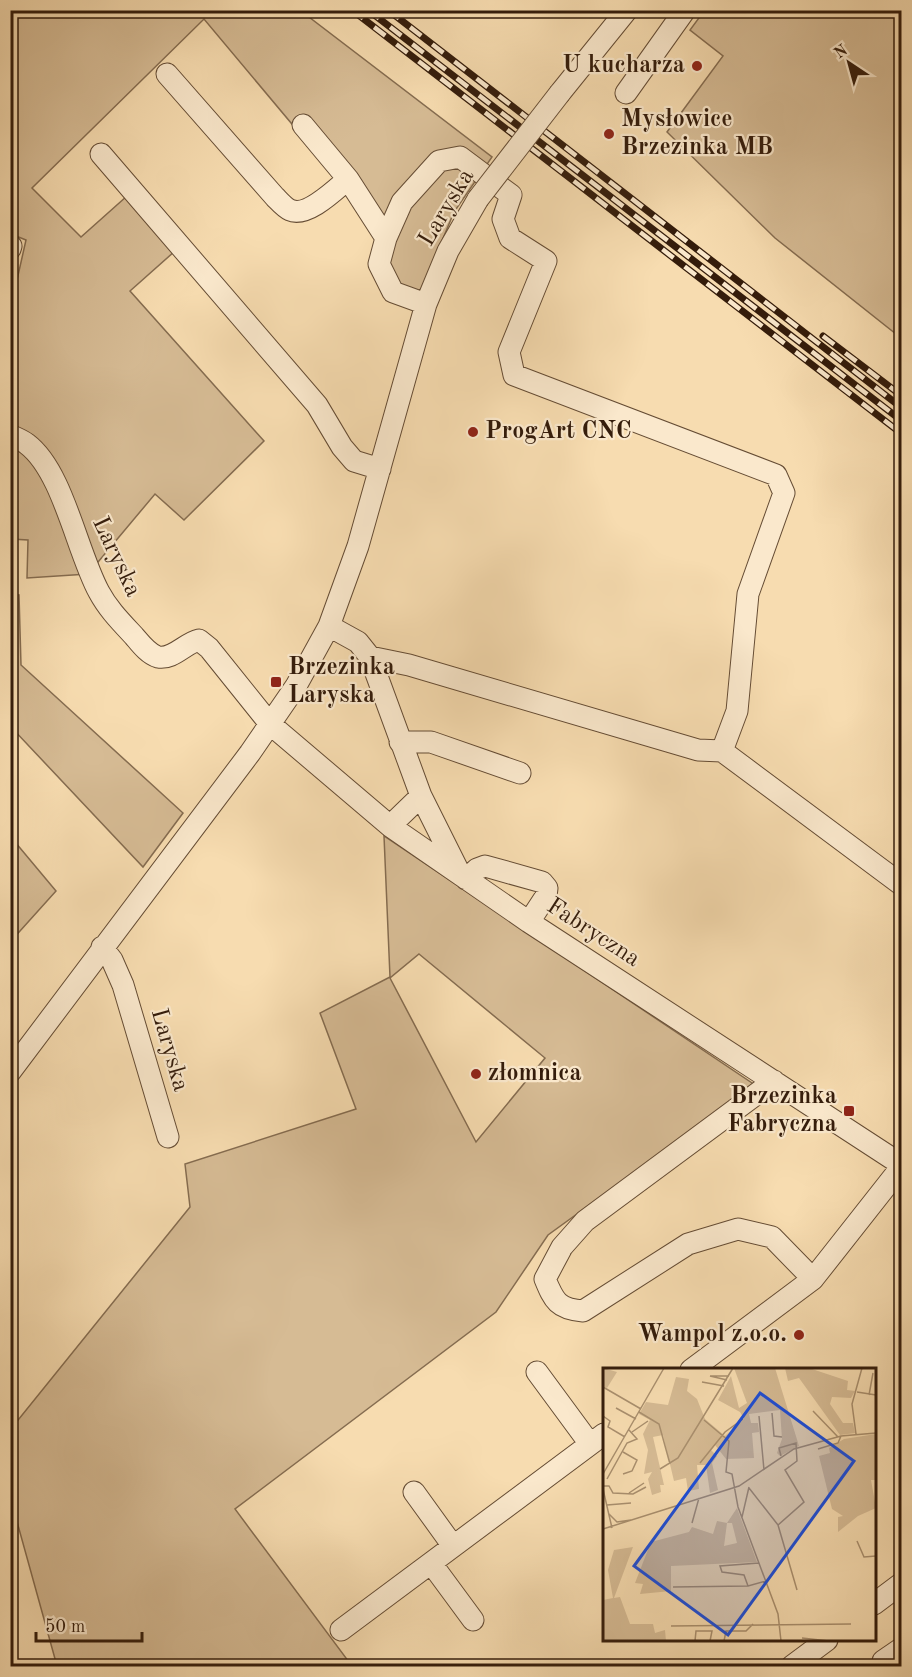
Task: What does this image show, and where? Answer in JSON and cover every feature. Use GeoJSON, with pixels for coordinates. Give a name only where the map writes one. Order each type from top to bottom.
{"type":"FeatureCollection","features":[{"type":"Feature","properties":{"kind":"street","name":"Laryska"},"geometry":{"type":"LineString","coordinates":[[10,1072],[296,686],[329,626],[358,546],[426,304],[448,251],[478,199],[627,10]]}},
{"type":"Feature","properties":{"kind":"street"},"geometry":{"type":"LineString","coordinates":[[626,93],[685,10]]}},
{"type":"Feature","properties":{"kind":"street"},"geometry":{"type":"LineString","coordinates":[[167,74],[275,197],[291,211],[303,212],[321,202],[348,179]]}},
{"type":"Feature","properties":{"kind":"street"},"geometry":{"type":"LineString","coordinates":[[303,125],[348,179],[386,238]]}},
{"type":"Feature","properties":{"kind":"street"},"geometry":{"type":"LineString","coordinates":[[101,154],[317,405],[342,447],[354,461],[380,469]]}},
{"type":"Feature","properties":{"kind":"street"},"geometry":{"type":"LineString","coordinates":[[426,304],[393,292],[379,264],[386,238],[402,202],[439,160],[460,157],[511,195],[503,219],[510,238],[546,261],[509,352],[514,375],[776,475],[783,493],[748,594],[737,711],[722,751]]}},
{"type":"Feature","properties":{"kind":"street","name":"Laryska"},"geometry":{"type":"LineString","coordinates":[[10,435],[39,455],[51,474],[99,592],[116,616],[151,654],[160,658],[173,654],[193,641],[200,640],[270,724]]}},
{"type":"Feature","properties":{"kind":"street"},"geometry":{"type":"LineString","coordinates":[[329,626],[358,642],[370,657],[421,796],[463,877],[485,866],[542,882],[547,888],[546,896],[529,922]]}},
{"type":"Feature","properties":{"kind":"street"},"geometry":{"type":"LineString","coordinates":[[370,657],[409,665],[698,750],[722,751],[902,885]]}},
{"type":"Feature","properties":{"kind":"street","name":"Fabryczna"},"geometry":{"type":"LineString","coordinates":[[270,724],[390,826],[529,922],[902,1166]]}},
{"type":"Feature","properties":{"kind":"street"},"geometry":{"type":"LineString","coordinates":[[400,742],[432,742],[520,773]]}},
{"type":"Feature","properties":{"kind":"street"},"geometry":{"type":"LineString","coordinates":[[390,826],[421,796]]}},
{"type":"Feature","properties":{"kind":"street","name":"Laryska"},"geometry":{"type":"LineString","coordinates":[[102,947],[112,960],[123,985],[168,1137]]}},
{"type":"Feature","properties":{"kind":"street"},"geometry":{"type":"LineString","coordinates":[[774,1082],[585,1221],[562,1247],[545,1280],[553,1299],[568,1310],[583,1311],[687,1244],[738,1229],[772,1237],[813,1279]]}},
{"type":"Feature","properties":{"kind":"street"},"geometry":{"type":"LineString","coordinates":[[694,1368],[813,1279],[902,1166]]}},
{"type":"Feature","properties":{"kind":"street"},"geometry":{"type":"LineString","coordinates":[[341,1630],[597,1439],[537,1372]]}},
{"type":"Feature","properties":{"kind":"street"},"geometry":{"type":"LineString","coordinates":[[414,1492],[453,1546]]}},
{"type":"Feature","properties":{"kind":"street"},"geometry":{"type":"LineString","coordinates":[[431,1563],[473,1620]]}},
{"type":"Feature","properties":{"kind":"street"},"geometry":{"type":"LineString","coordinates":[[876,1602],[902,1583]]}},
{"type":"Feature","properties":{"kind":"street"},"geometry":{"type":"LineString","coordinates":[[792,1666],[827,1641]]}},
{"type":"Feature","properties":{"kind":"street"},"geometry":{"type":"LineString","coordinates":[[882,1666],[883,1661],[902,1648]]}},
{"type":"Feature","properties":{"kind":"shaded area"},"geometry":{"type":"Polygon","coordinates":[[[11,11],[301,11],[492,157],[454,212],[414,308],[387,300],[379,239],[348,191],[204,19],[32,188],[81,237],[127,196],[175,251],[130,291],[264,441],[184,520],[155,494],[88,574],[27,578],[28,540],[11,539],[10,311],[26,240],[11,234],[11,11]]]}},
{"type":"Feature","properties":{"kind":"shaded area"},"geometry":{"type":"Polygon","coordinates":[[[704,11],[901,11],[901,338],[775,238],[667,132],[723,56],[690,30],[704,11]]]}},
{"type":"Feature","properties":{"kind":"shaded area"},"geometry":{"type":"Polygon","coordinates":[[[11,594],[19,595],[21,665],[183,813],[143,867],[11,727],[11,594]]]}},
{"type":"Feature","properties":{"kind":"shaded area"},"geometry":{"type":"Polygon","coordinates":[[[10,836],[56,891],[11,941],[10,941],[10,836]]]}},
{"type":"Feature","properties":{"kind":"shaded area"},"geometry":{"type":"Polygon","coordinates":[[[384,836],[755,1085],[548,1235],[496,1312],[235,1509],[349,1662],[344,1666],[57,1666],[11,1500],[10,1430],[190,1207],[185,1164],[356,1109],[320,1013],[390,977],[384,836]],[[419,954],[390,978],[476,1142],[545,1058],[419,954]]]}},
{"type":"Feature","properties":{"kind":"railway"},"geometry":{"type":"LineString","coordinates":[[352,10],[902,434]]}},
{"type":"Feature","properties":{"kind":"railway"},"geometry":{"type":"LineString","coordinates":[[368,10],[902,421]]}},
{"type":"Feature","properties":{"kind":"railway"},"geometry":{"type":"LineString","coordinates":[[388,10],[902,408]]}},
{"type":"Feature","properties":{"kind":"railway"},"geometry":{"type":"LineString","coordinates":[[823,336],[902,396]]}},
{"type":"Feature","properties":{"kind":"place","name":"U kucharza"},"geometry":{"type":"Point","coordinates":[697,66]}},
{"type":"Feature","properties":{"kind":"place","name":"Mysłowice Brzezinka MB"},"geometry":{"type":"Point","coordinates":[609,134]}},
{"type":"Feature","properties":{"kind":"place","name":"ProgArt CNC"},"geometry":{"type":"Point","coordinates":[473,432]}},
{"type":"Feature","properties":{"kind":"place","name":"Brzezinka Laryska"},"geometry":{"type":"Point","coordinates":[276,682]}},
{"type":"Feature","properties":{"kind":"place","name":"złomnica"},"geometry":{"type":"Point","coordinates":[476,1074]}},
{"type":"Feature","properties":{"kind":"place","name":"Brzezinka Fabryczna"},"geometry":{"type":"Point","coordinates":[849,1111]}},
{"type":"Feature","properties":{"kind":"place","name":"Wampol z.o.o."},"geometry":{"type":"Point","coordinates":[799,1335]}}]}
